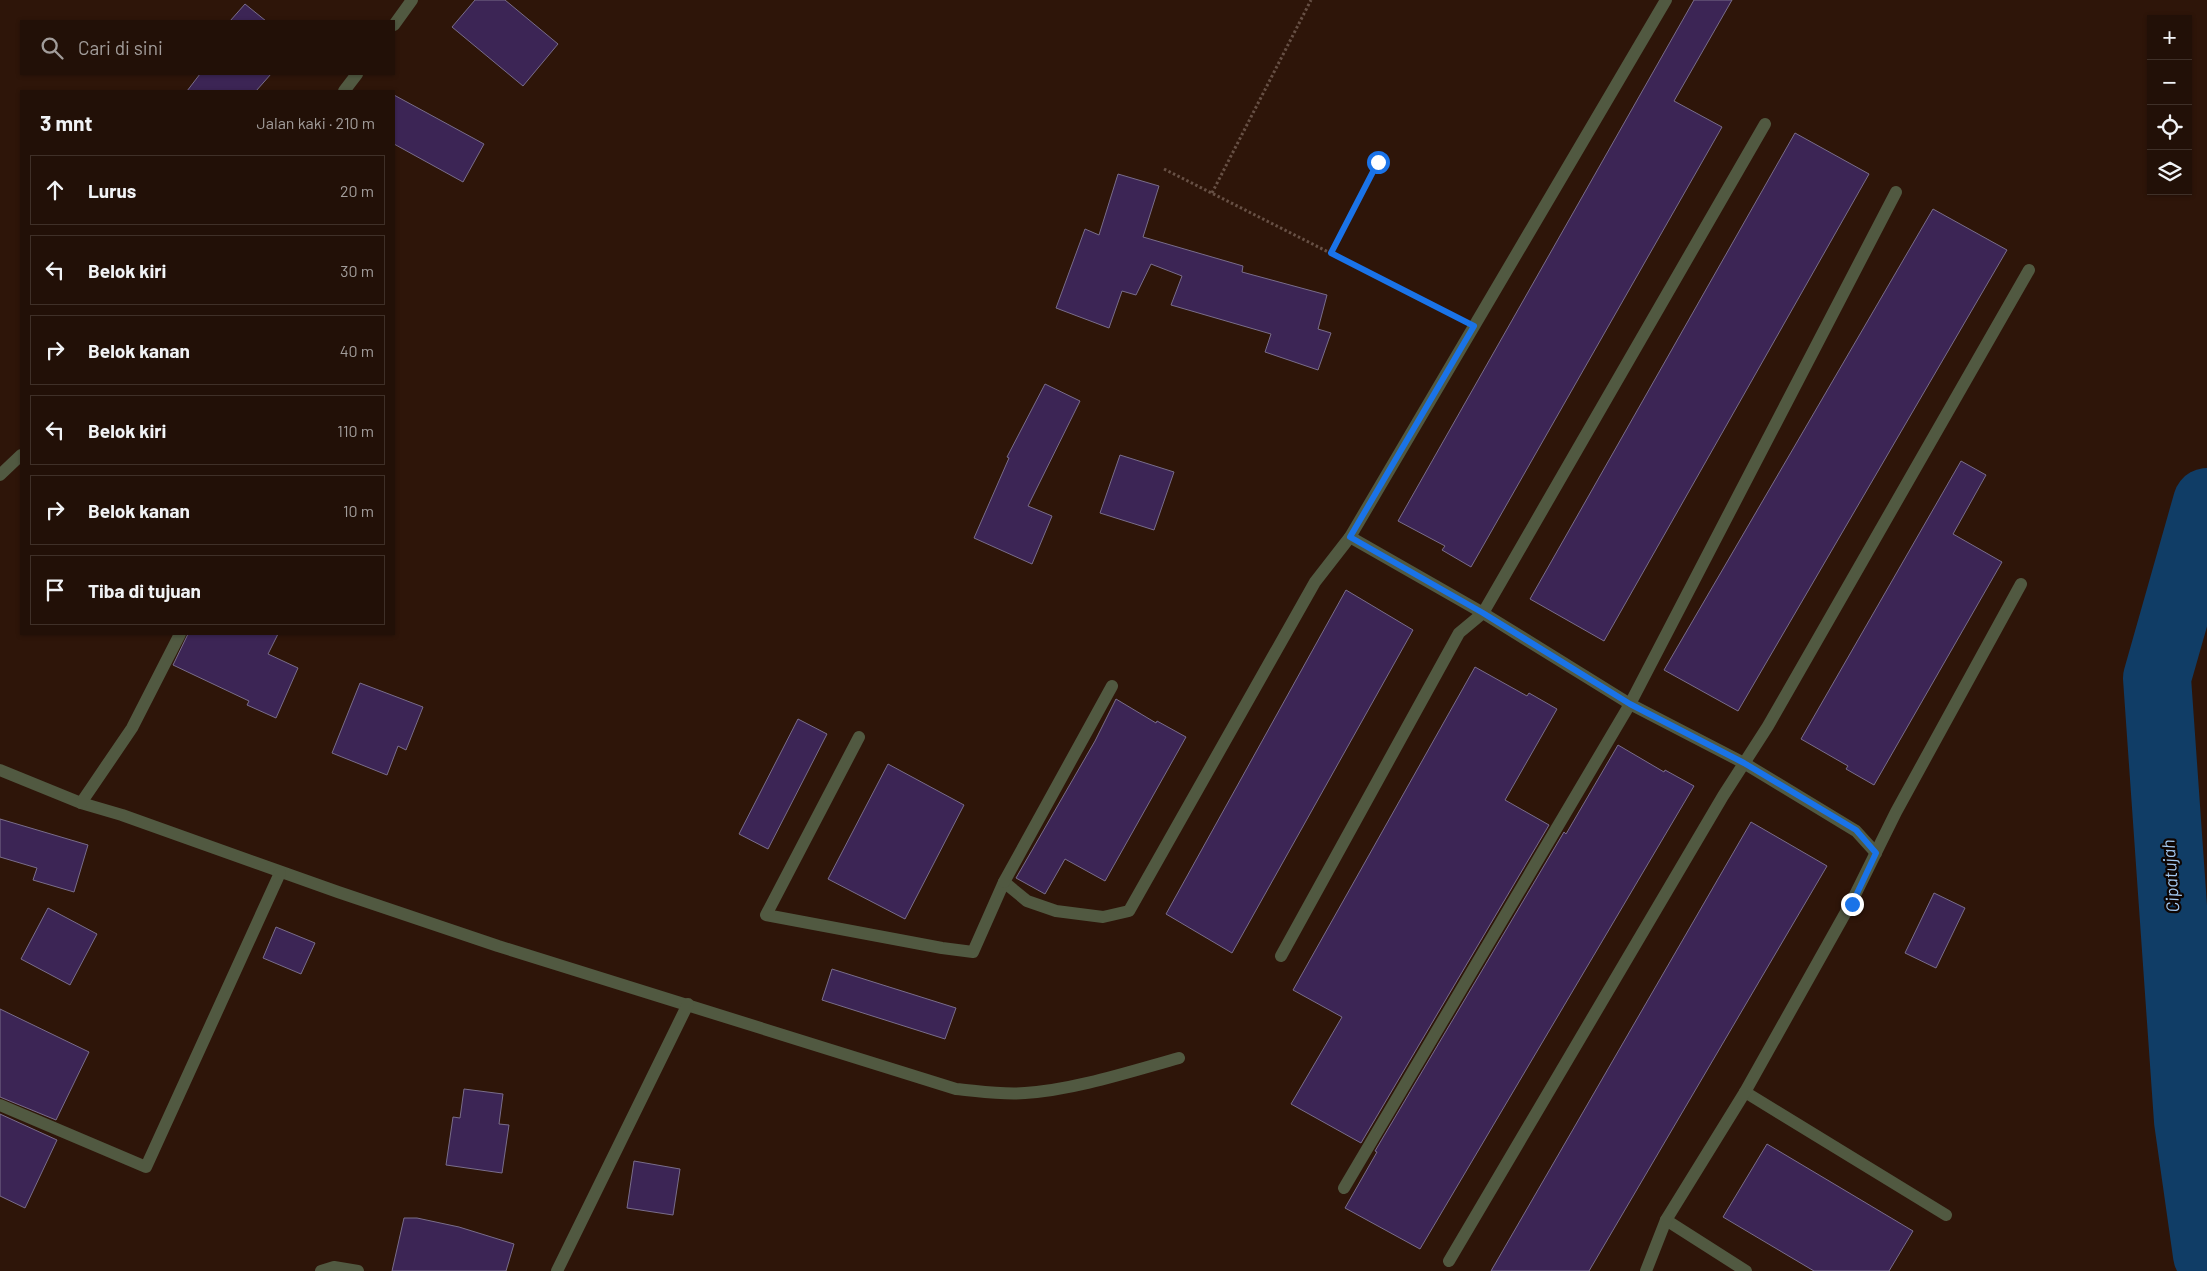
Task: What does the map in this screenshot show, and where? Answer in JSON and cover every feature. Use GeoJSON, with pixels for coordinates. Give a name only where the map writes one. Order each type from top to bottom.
{"type":"FeatureCollection","features":[{"type":"Feature","properties":{"kind":"street"},"geometry":{"type":"LineString","coordinates":[[395,24],[412,0]]}},
{"type":"Feature","properties":{"kind":"street"},"geometry":{"type":"LineString","coordinates":[[1004,882],[1027,901],[1056,912],[1102,917],[1129,911],[1315,582],[1350,537],[1666,0]]}},
{"type":"Feature","properties":{"kind":"street"},"geometry":{"type":"LineString","coordinates":[[345,90],[356,75]]}},
{"type":"Feature","properties":{"kind":"street"},"geometry":{"type":"LineString","coordinates":[[1281,956],[1459,632],[1483,613],[1765,124]]}},
{"type":"Feature","properties":{"kind":"street"},"geometry":{"type":"LineString","coordinates":[[1344,1188],[1630,704],[1896,192]]}},
{"type":"Feature","properties":{"kind":"street"},"geometry":{"type":"LineString","coordinates":[[1449,1261],[1744,763],[1768,726],[2028,270]]}},
{"type":"Feature","properties":{"kind":"street"},"geometry":{"type":"LineString","coordinates":[[0,475],[20,456]]}},
{"type":"Feature","properties":{"kind":"street"},"geometry":{"type":"LineString","coordinates":[[1350,537],[1483,613],[1630,704],[1744,763],[1856,830],[1876,853]]}},
{"type":"Feature","properties":{"kind":"street"},"geometry":{"type":"LineString","coordinates":[[1646,1271],[1666,1220],[1745,1092],[1852,904],[1896,812],[2021,584]]}},
{"type":"Feature","properties":{"kind":"street"},"geometry":{"type":"LineString","coordinates":[[81,803],[132,728],[179,635]]}},
{"type":"Feature","properties":{"kind":"street"},"geometry":{"type":"LineString","coordinates":[[859,737],[766,915],[942,948],[973,952],[1004,882],[1112,686]]}},
{"type":"Feature","properties":{"kind":"street"},"geometry":{"type":"LineString","coordinates":[[0,770],[81,803],[122,815],[280,872],[498,946],[688,1004],[917,1078],[956,1088],[992,1093],[1026,1093],[1055,1089],[1179,1058]]}},
{"type":"Feature","properties":{"kind":"street"},"geometry":{"type":"LineString","coordinates":[[0,1105],[146,1167],[280,872]]}},
{"type":"Feature","properties":{"kind":"street"},"geometry":{"type":"LineString","coordinates":[[557,1271],[688,1004]]}},
{"type":"Feature","properties":{"kind":"street"},"geometry":{"type":"LineString","coordinates":[[1745,1092],[1946,1214]]}},
{"type":"Feature","properties":{"kind":"street"},"geometry":{"type":"LineString","coordinates":[[1666,1220],[1746,1271]]}},
{"type":"Feature","properties":{"kind":"street"},"geometry":{"type":"LineString","coordinates":[[321,1271],[334,1267],[358,1271]]}},
{"type":"Feature","properties":{"kind":"path"},"geometry":{"type":"LineString","coordinates":[[1212,193],[1311,0]]}},
{"type":"Feature","properties":{"kind":"path"},"geometry":{"type":"LineString","coordinates":[[1331,253],[1378,162]]}},
{"type":"Feature","properties":{"kind":"path"},"geometry":{"type":"LineString","coordinates":[[1164,169],[1474,326]]}},
{"type":"Feature","properties":{"kind":"building"},"geometry":{"type":"Polygon","coordinates":[[[475,0],[505,0],[558,44],[523,86],[452,27],[475,0]]]}},
{"type":"Feature","properties":{"kind":"building"},"geometry":{"type":"Polygon","coordinates":[[[1694,0],[1732,0],[1674,101],[1722,127],[1471,567],[1442,550],[1445,546],[1398,521],[1694,0]]]}},
{"type":"Feature","properties":{"kind":"building"},"geometry":{"type":"Polygon","coordinates":[[[245,4],[265,20],[231,20],[245,4]]]}},
{"type":"Feature","properties":{"kind":"building"},"geometry":{"type":"Polygon","coordinates":[[[199,75],[270,75],[257,90],[188,90],[199,75]]]}},
{"type":"Feature","properties":{"kind":"building"},"geometry":{"type":"Polygon","coordinates":[[[395,96],[484,144],[463,182],[395,145],[395,96]]]}},
{"type":"Feature","properties":{"kind":"building"},"geometry":{"type":"Polygon","coordinates":[[[1795,133],[1869,174],[1604,641],[1530,599],[1795,133]]]}},
{"type":"Feature","properties":{"kind":"building"},"geometry":{"type":"Polygon","coordinates":[[[1118,174],[1159,186],[1143,237],[1243,266],[1242,272],[1327,295],[1318,329],[1331,333],[1318,370],[1265,352],[1271,334],[1171,305],[1182,276],[1151,264],[1136,295],[1122,291],[1109,328],[1056,308],[1085,229],[1099,235],[1118,174]]]}},
{"type":"Feature","properties":{"kind":"building"},"geometry":{"type":"Polygon","coordinates":[[[1933,209],[2007,250],[1738,711],[1664,670],[1933,209]]]}},
{"type":"Feature","properties":{"kind":"building"},"geometry":{"type":"Polygon","coordinates":[[[1045,384],[1080,401],[1028,506],[1052,516],[1032,564],[974,538],[1009,458],[1007,457],[1045,384]]]}},
{"type":"Feature","properties":{"kind":"building"},"geometry":{"type":"Polygon","coordinates":[[[1120,455],[1174,472],[1154,530],[1100,513],[1120,455]]]}},
{"type":"Feature","properties":{"kind":"building"},"geometry":{"type":"Polygon","coordinates":[[[1961,461],[1986,475],[1953,534],[2002,562],[1874,785],[1846,769],[1848,766],[1801,739],[1961,461]]]}},
{"type":"Feature","properties":{"kind":"building"},"geometry":{"type":"Polygon","coordinates":[[[1346,590],[1413,630],[1232,953],[1166,914],[1346,590]]]}},
{"type":"Feature","properties":{"kind":"building"},"geometry":{"type":"Polygon","coordinates":[[[188,635],[278,635],[268,654],[298,668],[276,718],[247,705],[249,701],[173,665],[188,635]]]}},
{"type":"Feature","properties":{"kind":"building"},"geometry":{"type":"Polygon","coordinates":[[[1475,667],[1527,696],[1529,693],[1557,709],[1505,800],[1549,825],[1361,1143],[1291,1104],[1342,1017],[1293,990],[1475,667]]]}},
{"type":"Feature","properties":{"kind":"building"},"geometry":{"type":"Polygon","coordinates":[[[360,683],[423,707],[406,750],[398,746],[387,775],[332,753],[360,683]]]}},
{"type":"Feature","properties":{"kind":"building"},"geometry":{"type":"Polygon","coordinates":[[[1116,699],[1156,723],[1157,721],[1186,737],[1105,881],[1065,859],[1045,894],[1016,878],[1095,741],[1116,699]]]}},
{"type":"Feature","properties":{"kind":"building"},"geometry":{"type":"Polygon","coordinates":[[[798,719],[827,734],[768,849],[739,834],[798,719]]]}},
{"type":"Feature","properties":{"kind":"building"},"geometry":{"type":"Polygon","coordinates":[[[1618,745],[1664,772],[1665,770],[1694,786],[1420,1249],[1345,1208],[1377,1152],[1375,1151],[1564,832],[1566,834],[1618,745]]]}},
{"type":"Feature","properties":{"kind":"building"},"geometry":{"type":"Polygon","coordinates":[[[888,764],[964,805],[905,919],[828,879],[888,764]]]}},
{"type":"Feature","properties":{"kind":"building"},"geometry":{"type":"Polygon","coordinates":[[[0,819],[88,845],[74,892],[33,880],[37,868],[0,857],[0,819]]]}},
{"type":"Feature","properties":{"kind":"building"},"geometry":{"type":"Polygon","coordinates":[[[1751,822],[1827,866],[1589,1271],[1491,1271],[1751,822]]]}},
{"type":"Feature","properties":{"kind":"building"},"geometry":{"type":"Polygon","coordinates":[[[1934,893],[1965,908],[1936,968],[1905,953],[1934,893]]]}},
{"type":"Feature","properties":{"kind":"building"},"geometry":{"type":"Polygon","coordinates":[[[48,908],[97,934],[70,985],[21,959],[48,908]]]}},
{"type":"Feature","properties":{"kind":"building"},"geometry":{"type":"Polygon","coordinates":[[[276,927],[315,943],[301,974],[263,958],[276,927]]]}},
{"type":"Feature","properties":{"kind":"building"},"geometry":{"type":"Polygon","coordinates":[[[832,969],[956,1008],[945,1039],[822,1000],[832,969]]]}},
{"type":"Feature","properties":{"kind":"building"},"geometry":{"type":"Polygon","coordinates":[[[0,1009],[89,1052],[56,1120],[0,1097],[0,1009]]]}},
{"type":"Feature","properties":{"kind":"building"},"geometry":{"type":"Polygon","coordinates":[[[464,1089],[503,1094],[499,1124],[509,1125],[502,1173],[446,1165],[453,1117],[460,1118],[464,1089]]]}},
{"type":"Feature","properties":{"kind":"building"},"geometry":{"type":"Polygon","coordinates":[[[0,1114],[57,1140],[25,1208],[0,1196],[0,1114]]]}},
{"type":"Feature","properties":{"kind":"building"},"geometry":{"type":"Polygon","coordinates":[[[1767,1144],[1913,1231],[1889,1271],[1814,1271],[1723,1217],[1767,1144]]]}},
{"type":"Feature","properties":{"kind":"building"},"geometry":{"type":"Polygon","coordinates":[[[634,1161],[680,1169],[673,1215],[627,1208],[634,1161]]]}},
{"type":"Feature","properties":{"kind":"building"},"geometry":{"type":"Polygon","coordinates":[[[404,1218],[417,1218],[459,1227],[514,1244],[506,1271],[392,1271],[404,1218]]]}},
{"type":"Feature","properties":{"kind":"waterway","name":"Cipatujah"},"geometry":{"type":"LineString","coordinates":[[2207,502],[2157,678],[2188,1121],[2207,1255]]}},
{"type":"Feature","properties":{"kind":"route"},"geometry":{"type":"LineString","coordinates":[[1378,162],[1331,253],[1474,326],[1350,537],[1483,613],[1630,704],[1744,763],[1856,830],[1876,853],[1852,904]]}}]}
